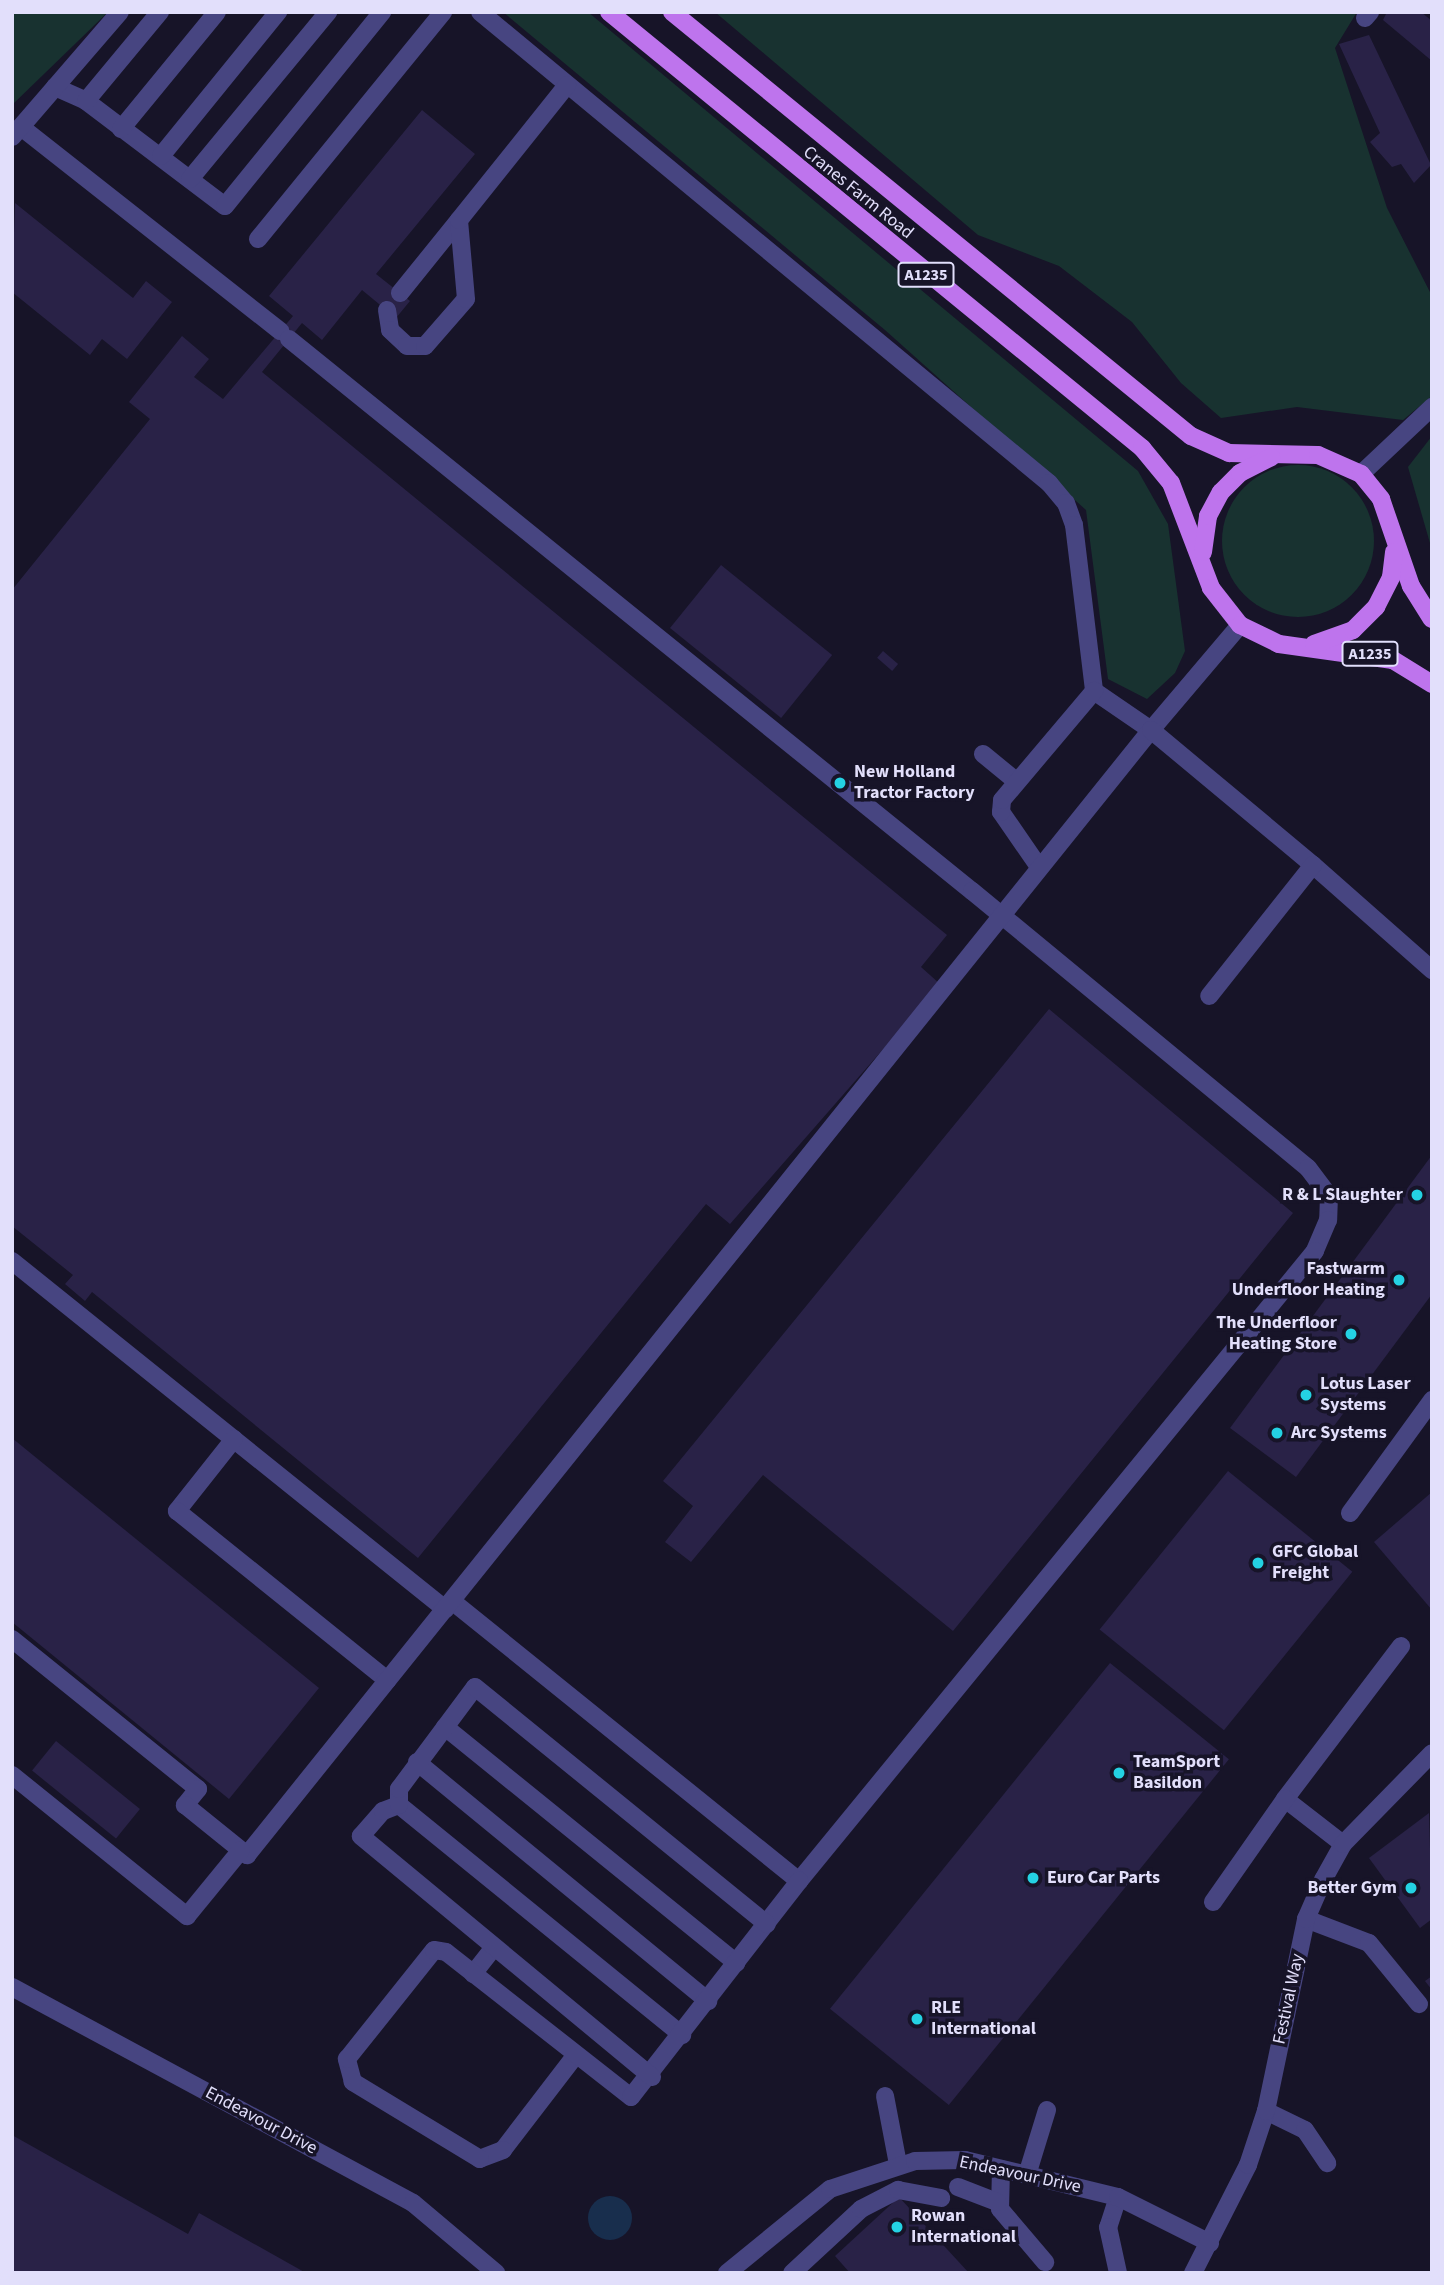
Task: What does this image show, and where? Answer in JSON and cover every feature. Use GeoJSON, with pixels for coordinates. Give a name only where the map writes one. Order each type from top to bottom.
{"type":"FeatureCollection","features":[{"type":"Feature","properties":{"kind":"main road","name":"Cranes Farm Road"},"geometry":{"type":"LineString","coordinates":[[609,12],[1142,448],[1175,491],[1217,599],[1240,625],[1300,646],[1376,655],[1432,684]]}},
{"type":"Feature","properties":{"kind":"main road","name":"Cranes Farm Road"},"geometry":{"type":"LineString","coordinates":[[672,12],[1191,436],[1229,453],[1290,453],[1343,461],[1361,474],[1381,499],[1395,544],[1432,619]]}},
{"type":"Feature","properties":{"kind":"main road","name":"Cranes Farm Road"},"geometry":{"type":"LineString","coordinates":[[1204,566],[1208,516],[1221,492],[1266,458],[1290,453]]}},
{"type":"Feature","properties":{"kind":"main road","name":"Cranes Farm Road"},"geometry":{"type":"LineString","coordinates":[[1300,646],[1353,630],[1376,607],[1391,577],[1395,544]]}},
{"type":"Feature","properties":{"kind":"street"},"geometry":{"type":"LineString","coordinates":[[120,12],[17,132],[285,335],[1006,919],[1308,1168],[1329,1196],[1328,1220],[1315,1251],[799,1881],[652,2077],[631,2097],[575,2056],[473,1973],[434,1950],[347,2059],[353,2082],[480,2159],[503,2150],[575,2056]]}},
{"type":"Feature","properties":{"kind":"street"},"geometry":{"type":"LineString","coordinates":[[86,101],[160,12]]}},
{"type":"Feature","properties":{"kind":"street"},"geometry":{"type":"LineString","coordinates":[[121,129],[217,12]]}},
{"type":"Feature","properties":{"kind":"street"},"geometry":{"type":"LineString","coordinates":[[161,156],[278,12]]}},
{"type":"Feature","properties":{"kind":"street"},"geometry":{"type":"LineString","coordinates":[[190,179],[328,12]]}},
{"type":"Feature","properties":{"kind":"street"},"geometry":{"type":"LineString","coordinates":[[55,87],[86,101],[225,206],[382,12]]}},
{"type":"Feature","properties":{"kind":"street"},"geometry":{"type":"LineString","coordinates":[[258,239],[443,12]]}},
{"type":"Feature","properties":{"kind":"street"},"geometry":{"type":"LineString","coordinates":[[480,12],[1066,503],[1094,691],[1152,730],[1432,970]]}},
{"type":"Feature","properties":{"kind":"street"},"geometry":{"type":"LineString","coordinates":[[400,293],[567,85]]}},
{"type":"Feature","properties":{"kind":"street"},"geometry":{"type":"LineString","coordinates":[[387,310],[390,330],[407,346],[425,346],[466,299],[460,220]]}},
{"type":"Feature","properties":{"kind":"street"},"geometry":{"type":"LineString","coordinates":[[1361,474],[1432,407]]}},
{"type":"Feature","properties":{"kind":"street"},"geometry":{"type":"LineString","coordinates":[[12,1639],[198,1789],[185,1805],[247,1854],[1006,919],[1039,867],[1240,625]]}},
{"type":"Feature","properties":{"kind":"street"},"geometry":{"type":"LineString","coordinates":[[1039,867],[1001,812],[1016,781],[1094,691]]}},
{"type":"Feature","properties":{"kind":"street"},"geometry":{"type":"LineString","coordinates":[[983,754],[1016,781]]}},
{"type":"Feature","properties":{"kind":"street"},"geometry":{"type":"LineString","coordinates":[[1209,996],[1312,865]]}},
{"type":"Feature","properties":{"kind":"street"},"geometry":{"type":"LineString","coordinates":[[12,1261],[234,1439],[799,1881]]}},
{"type":"Feature","properties":{"kind":"street"},"geometry":{"type":"LineString","coordinates":[[1350,1513],[1432,1399]]}},
{"type":"Feature","properties":{"kind":"street"},"geometry":{"type":"LineString","coordinates":[[234,1439],[177,1511],[387,1680]]}},
{"type":"Feature","properties":{"kind":"street"},"geometry":{"type":"LineString","coordinates":[[1213,1902],[1285,1799],[1401,1646]]}},
{"type":"Feature","properties":{"kind":"street"},"geometry":{"type":"LineString","coordinates":[[399,1805],[399,1788],[475,1687],[767,1924]]}},
{"type":"Feature","properties":{"kind":"street"},"geometry":{"type":"LineString","coordinates":[[445,1727],[736,1963]]}},
{"type":"Feature","properties":{"kind":"street","name":"Festival Way"},"geometry":{"type":"LineString","coordinates":[[1193,2273],[1210,2243],[1266,2111],[1306,1919],[1343,1844],[1432,1753]]}},
{"type":"Feature","properties":{"kind":"street"},"geometry":{"type":"LineString","coordinates":[[417,1762],[708,2001]]}},
{"type":"Feature","properties":{"kind":"street"},"geometry":{"type":"LineString","coordinates":[[12,1774],[187,1916],[241,1850]]}},
{"type":"Feature","properties":{"kind":"street"},"geometry":{"type":"LineString","coordinates":[[1285,1799],[1343,1844]]}},
{"type":"Feature","properties":{"kind":"street"},"geometry":{"type":"LineString","coordinates":[[399,1805],[383,1811],[361,1836],[652,2077]]}},
{"type":"Feature","properties":{"kind":"street"},"geometry":{"type":"LineString","coordinates":[[399,1805],[682,2035]]}},
{"type":"Feature","properties":{"kind":"street"},"geometry":{"type":"LineString","coordinates":[[1306,1919],[1369,1943],[1419,2004]]}},
{"type":"Feature","properties":{"kind":"street"},"geometry":{"type":"LineString","coordinates":[[473,1973],[494,1947]]}},
{"type":"Feature","properties":{"kind":"street","name":"Endeavour Drive"},"geometry":{"type":"LineString","coordinates":[[12,1987],[413,2203],[496,2273]]}},
{"type":"Feature","properties":{"kind":"street"},"geometry":{"type":"LineString","coordinates":[[884,2096],[898,2164]]}},
{"type":"Feature","properties":{"kind":"street"},"geometry":{"type":"LineString","coordinates":[[1027,2175],[1047,2110]]}},
{"type":"Feature","properties":{"kind":"street"},"geometry":{"type":"LineString","coordinates":[[1266,2111],[1305,2130],[1327,2164]]}},
{"type":"Feature","properties":{"kind":"street","name":"Endeavour Drive"},"geometry":{"type":"LineString","coordinates":[[727,2273],[830,2189],[898,2164],[965,2160],[1118,2197],[1210,2243]]}},
{"type":"Feature","properties":{"kind":"street"},"geometry":{"type":"LineString","coordinates":[[997,2202],[1001,2169]]}},
{"type":"Feature","properties":{"kind":"street"},"geometry":{"type":"LineString","coordinates":[[958,2188],[997,2202],[1045,2262]]}},
{"type":"Feature","properties":{"kind":"street"},"geometry":{"type":"LineString","coordinates":[[792,2273],[861,2209],[898,2190],[942,2198]]}},
{"type":"Feature","properties":{"kind":"street"},"geometry":{"type":"LineString","coordinates":[[1118,2197],[1108,2227],[1118,2273]]}},
{"type":"Feature","properties":{"kind":"green space"},"geometry":{"type":"Polygon","coordinates":[[[12,12],[108,12],[12,105],[12,12]]]}},
{"type":"Feature","properties":{"kind":"green space"},"geometry":{"type":"Polygon","coordinates":[[[503,12],[588,12],[1138,471],[1168,524],[1185,651],[1175,673],[1147,699],[1108,679],[1086,510],[885,330],[503,12]]]}},
{"type":"Feature","properties":{"kind":"green space"},"geometry":{"type":"Polygon","coordinates":[[[715,12],[1357,12],[1335,48],[1387,208],[1432,296],[1432,396],[1403,420],[1297,407],[1221,418],[1181,383],[1132,322],[1059,266],[978,235],[715,12]]]}},
{"type":"Feature","properties":{"kind":"green space"},"geometry":{"type":"Polygon","coordinates":[[[1432,436],[1432,550],[1408,467],[1432,436]]]}},
{"type":"Feature","properties":{"kind":"green space"},"geometry":{"type":"Polygon","coordinates":[[[1298,465],[1327,470],[1352,487],[1369,512],[1374,541],[1369,570],[1352,595],[1327,612],[1298,617],[1269,612],[1244,595],[1227,570],[1222,541],[1227,512],[1244,487],[1269,470],[1298,465]]]}},
{"type":"Feature","properties":{"kind":"water"},"geometry":{"type":"Polygon","coordinates":[[[610,2196],[625,2203],[632,2218],[625,2233],[610,2240],[595,2233],[588,2218],[595,2203],[610,2196]]]}},
{"type":"Feature","properties":{"kind":"building"},"geometry":{"type":"Polygon","coordinates":[[[1387,12],[1421,12],[1432,21],[1432,61],[1383,20],[1387,12]]]}},
{"type":"Feature","properties":{"kind":"building"},"geometry":{"type":"Polygon","coordinates":[[[1369,35],[1431,165],[1414,183],[1401,164],[1392,167],[1370,142],[1380,133],[1339,44],[1369,35]]]}},
{"type":"Feature","properties":{"kind":"building"},"geometry":{"type":"Polygon","coordinates":[[[422,110],[475,154],[376,274],[410,301],[396,318],[362,290],[322,340],[302,323],[262,372],[947,935],[921,967],[940,984],[730,1224],[706,1204],[418,1558],[92,1292],[85,1301],[65,1284],[73,1275],[12,1226],[12,590],[150,419],[129,402],[182,336],[209,359],[194,377],[223,399],[293,316],[269,296],[422,110]]]}},
{"type":"Feature","properties":{"kind":"building"},"geometry":{"type":"Polygon","coordinates":[[[15,203],[133,298],[146,281],[172,302],[127,359],[102,339],[90,355],[12,292],[15,203]]]}},
{"type":"Feature","properties":{"kind":"building"},"geometry":{"type":"Polygon","coordinates":[[[721,565],[832,655],[781,718],[670,628],[721,565]]]}},
{"type":"Feature","properties":{"kind":"building"},"geometry":{"type":"Polygon","coordinates":[[[883,651],[898,664],[892,671],[877,658],[883,651]]]}},
{"type":"Feature","properties":{"kind":"building"},"geometry":{"type":"Polygon","coordinates":[[[1049,1009],[1293,1213],[953,1631],[763,1475],[691,1562],[665,1542],[693,1506],[663,1481],[1049,1009]]]}},
{"type":"Feature","properties":{"kind":"building"},"geometry":{"type":"Polygon","coordinates":[[[1432,1155],[1432,1294],[1296,1477],[1230,1428],[1432,1155]]]}},
{"type":"Feature","properties":{"kind":"building"},"geometry":{"type":"Polygon","coordinates":[[[12,1438],[319,1688],[229,1799],[12,1622],[12,1438]]]}},
{"type":"Feature","properties":{"kind":"building"},"geometry":{"type":"Polygon","coordinates":[[[1228,1471],[1352,1572],[1224,1730],[1100,1630],[1228,1471]]]}},
{"type":"Feature","properties":{"kind":"building"},"geometry":{"type":"Polygon","coordinates":[[[1432,1492],[1432,1610],[1374,1542],[1432,1492]]]}},
{"type":"Feature","properties":{"kind":"building"},"geometry":{"type":"Polygon","coordinates":[[[1110,1663],[1229,1759],[949,2105],[830,2009],[1110,1663]]]}},
{"type":"Feature","properties":{"kind":"building"},"geometry":{"type":"Polygon","coordinates":[[[56,1741],[140,1809],[116,1838],[32,1771],[56,1741]]]}},
{"type":"Feature","properties":{"kind":"building","name":"Better Gym"},"geometry":{"type":"Polygon","coordinates":[[[1429,1813],[1432,1919],[1420,1928],[1369,1858],[1429,1813]]]}},
{"type":"Feature","properties":{"kind":"building"},"geometry":{"type":"Polygon","coordinates":[[[1432,1976],[1432,1990],[1425,1981],[1432,1976]]]}},
{"type":"Feature","properties":{"kind":"building"},"geometry":{"type":"Polygon","coordinates":[[[12,2135],[188,2234],[199,2213],[306,2273],[12,2273],[12,2135]]]}},
{"type":"Feature","properties":{"kind":"building","name":"Rowan International"},"geometry":{"type":"Polygon","coordinates":[[[899,2197],[969,2273],[850,2273],[835,2256],[899,2197]]]}},
{"type":"Feature","properties":{"kind":"place","name":"New Holland Tractor Factory"},"geometry":{"type":"Point","coordinates":[840,783]}},
{"type":"Feature","properties":{"kind":"place","name":"R & L Slaughter"},"geometry":{"type":"Point","coordinates":[1417,1195]}},
{"type":"Feature","properties":{"kind":"place","name":"Fastwarm Underfloor Heating"},"geometry":{"type":"Point","coordinates":[1399,1280]}},
{"type":"Feature","properties":{"kind":"place","name":"The Underfloor Heating Store"},"geometry":{"type":"Point","coordinates":[1351,1334]}},
{"type":"Feature","properties":{"kind":"place","name":"Lotus Laser Systems"},"geometry":{"type":"Point","coordinates":[1306,1395]}},
{"type":"Feature","properties":{"kind":"place","name":"Arc Systems"},"geometry":{"type":"Point","coordinates":[1277,1433]}},
{"type":"Feature","properties":{"kind":"place","name":"GFC Global Freight"},"geometry":{"type":"Point","coordinates":[1258,1563]}},
{"type":"Feature","properties":{"kind":"place","name":"TeamSport Basildon"},"geometry":{"type":"Point","coordinates":[1119,1773]}},
{"type":"Feature","properties":{"kind":"place","name":"Euro Car Parts"},"geometry":{"type":"Point","coordinates":[1033,1878]}},
{"type":"Feature","properties":{"kind":"place","name":"Better Gym"},"geometry":{"type":"Point","coordinates":[1411,1888]}},
{"type":"Feature","properties":{"kind":"place","name":"RLE International"},"geometry":{"type":"Point","coordinates":[917,2019]}},
{"type":"Feature","properties":{"kind":"place","name":"Rowan International"},"geometry":{"type":"Point","coordinates":[897,2227]}}]}
